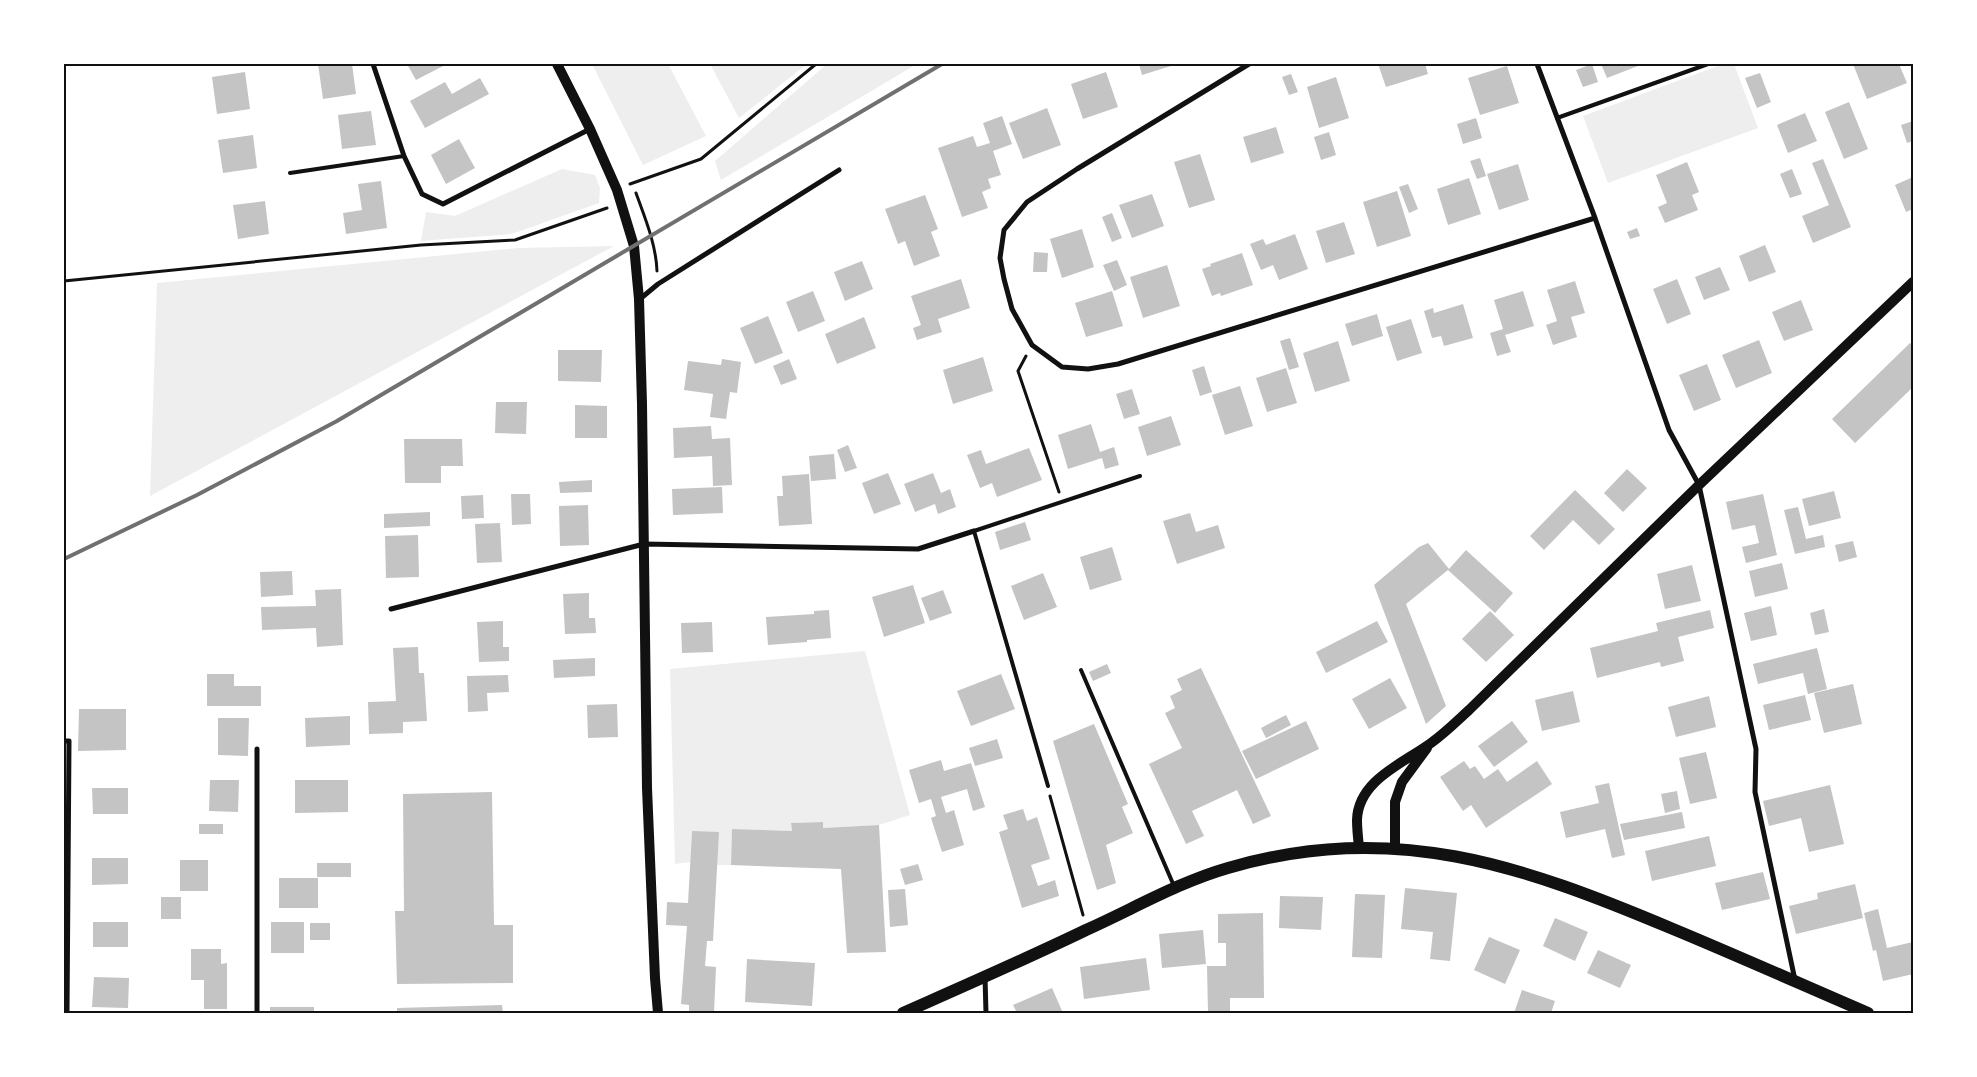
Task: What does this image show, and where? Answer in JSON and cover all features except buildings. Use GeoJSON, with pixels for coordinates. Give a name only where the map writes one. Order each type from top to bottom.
{"type":"FeatureCollection","features":[{"type":"Feature","properties":{"kind":"main road"},"geometry":{"type":"LineString","coordinates":[[557,64],[590,129],[622,202],[634,246],[639,299],[647,788],[656,992],[660,1013]]}},
{"type":"Feature","properties":{"kind":"main road"},"geometry":{"type":"LineString","coordinates":[[1359,847],[1359,807],[1369,788],[1396,765],[1431,743],[1469,710],[1699,485],[1913,282]]}},
{"type":"Feature","properties":{"kind":"main road"},"geometry":{"type":"LineString","coordinates":[[1395,848],[1395,802],[1402,782],[1431,743]]}},
{"type":"Feature","properties":{"kind":"main road"},"geometry":{"type":"LineString","coordinates":[[903,1013],[1175,888],[1226,868],[1265,858],[1324,849],[1359,847],[1437,852],[1473,858],[1540,877],[1613,903],[1868,1013]]}},
{"type":"Feature","properties":{"kind":"street"},"geometry":{"type":"LineString","coordinates":[[373,64],[404,156],[422,194],[443,204],[590,129]]}},
{"type":"Feature","properties":{"kind":"street"},"geometry":{"type":"LineString","coordinates":[[1249,64],[1077,169],[1027,202],[1004,230],[1000,258],[1012,309],[1032,345],[1062,367],[1088,370],[1118,364],[1595,218]]}},
{"type":"Feature","properties":{"kind":"street"},"geometry":{"type":"LineString","coordinates":[[1537,64],[1595,218],[1669,430],[1699,485],[1756,749],[1755,792],[1796,981]]}},
{"type":"Feature","properties":{"kind":"street"},"geometry":{"type":"LineString","coordinates":[[639,299],[658,284],[839,170]]}},
{"type":"Feature","properties":{"kind":"street"},"geometry":{"type":"LineString","coordinates":[[391,609],[644,544],[918,549],[974,531]]}},
{"type":"Feature","properties":{"kind":"street"},"geometry":{"type":"LineString","coordinates":[[64,741],[68,741],[67,1013]]}},
{"type":"Feature","properties":{"kind":"street"},"geometry":{"type":"LineString","coordinates":[[257,1013],[258,749]]}},
{"type":"Feature","properties":{"kind":"street"},"geometry":{"type":"LineString","coordinates":[[986,976],[986,1013]]}},
{"type":"Feature","properties":{"kind":"lane"},"geometry":{"type":"LineString","coordinates":[[1557,118],[1708,64]]}},
{"type":"Feature","properties":{"kind":"lane"},"geometry":{"type":"LineString","coordinates":[[290,174],[404,156]]}},
{"type":"Feature","properties":{"kind":"lane"},"geometry":{"type":"LineString","coordinates":[[1048,786],[974,531],[1140,476]]}},
{"type":"Feature","properties":{"kind":"lane"},"geometry":{"type":"LineString","coordinates":[[1081,670],[1175,888]]}},
{"type":"Feature","properties":{"kind":"path"},"geometry":{"type":"LineString","coordinates":[[658,284],[657,257],[632,183],[701,158],[816,64]]}},
{"type":"Feature","properties":{"kind":"path"},"geometry":{"type":"LineString","coordinates":[[64,280],[421,245],[515,240],[622,202]]}},
{"type":"Feature","properties":{"kind":"path"},"geometry":{"type":"LineString","coordinates":[[1032,345],[1018,371],[1062,502]]}},
{"type":"Feature","properties":{"kind":"path"},"geometry":{"type":"LineString","coordinates":[[1048,786],[1087,930]]}},
{"type":"Feature","properties":{"kind":"shaded area"},"geometry":{"type":"Polygon","coordinates":[[[592,64],[668,64],[706,136],[643,165],[592,64]]]}},
{"type":"Feature","properties":{"kind":"shaded area"},"geometry":{"type":"Polygon","coordinates":[[[710,64],[807,64],[739,118],[710,64]]]}},
{"type":"Feature","properties":{"kind":"shaded area"},"geometry":{"type":"Polygon","coordinates":[[[827,64],[917,64],[721,180],[715,161],[827,64]]]}},
{"type":"Feature","properties":{"kind":"shaded area"},"geometry":{"type":"Polygon","coordinates":[[[1723,64],[1734,64],[1758,128],[1608,183],[1583,116],[1723,64]]]}},
{"type":"Feature","properties":{"kind":"shaded area"},"geometry":{"type":"Polygon","coordinates":[[[562,169],[595,175],[600,188],[599,203],[512,234],[421,241],[426,212],[455,216],[562,169]]]}},
{"type":"Feature","properties":{"kind":"shaded area"},"geometry":{"type":"Polygon","coordinates":[[[614,246],[150,496],[157,283],[518,248],[614,246]]]}},
{"type":"Feature","properties":{"kind":"shaded area"},"geometry":{"type":"Polygon","coordinates":[[[865,651],[910,815],[879,825],[823,828],[822,822],[791,823],[792,831],[732,829],[731,865],[717,865],[692,831],[690,862],[675,864],[670,669],[865,651]]]}},
{"type":"Feature","properties":{"kind":"railway"},"geometry":{"type":"LineString","coordinates":[[64,559],[197,495],[337,421],[942,64]]}}]}
